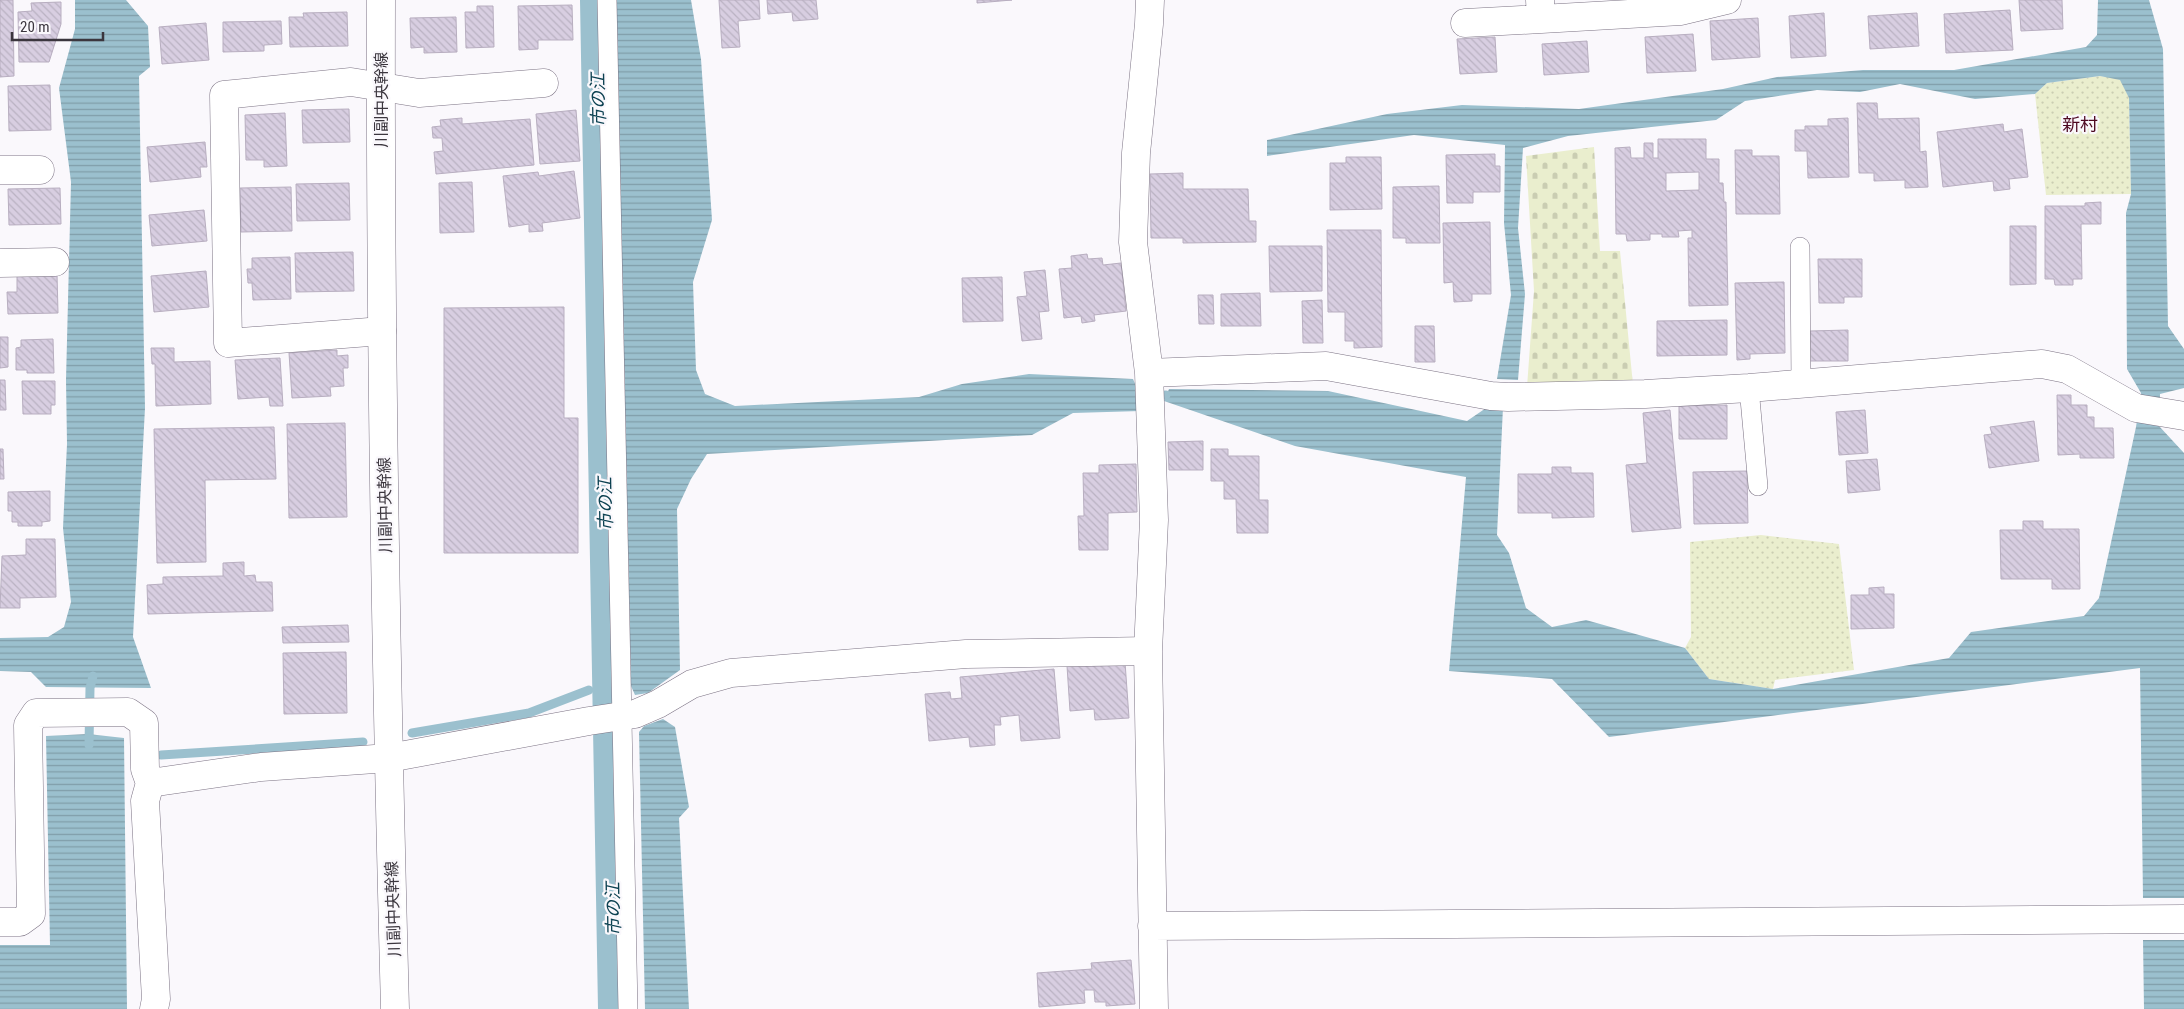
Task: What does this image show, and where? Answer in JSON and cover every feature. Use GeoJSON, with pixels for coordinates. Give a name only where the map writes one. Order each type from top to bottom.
{"type":"FeatureCollection","features":[{"type":"Feature","properties":{"kind":"street","name":"川副中央幹線"},"geometry":{"type":"LineString","coordinates":[[381,0],[382,331],[395,1009]]}},
{"type":"Feature","properties":{"kind":"street"},"geometry":{"type":"LineString","coordinates":[[1150,0],[1136,153],[1133,242],[1149,386],[1154,520],[1148,651],[1154,1009]]}},
{"type":"Feature","properties":{"kind":"street"},"geometry":{"type":"LineString","coordinates":[[1465,23],[1540,9],[1681,12],[1727,0]]}},
{"type":"Feature","properties":{"kind":"street"},"geometry":{"type":"LineString","coordinates":[[382,331],[228,344],[224,95],[351,82],[419,93],[544,83]]}},
{"type":"Feature","properties":{"kind":"street"},"geometry":{"type":"LineString","coordinates":[[0,170],[40,170]]}},
{"type":"Feature","properties":{"kind":"street"},"geometry":{"type":"LineString","coordinates":[[0,263],[55,262]]}},
{"type":"Feature","properties":{"kind":"street"},"geometry":{"type":"LineString","coordinates":[[1149,386],[1326,366],[1500,396],[1645,394],[1800,385],[2042,364],[2067,369],[2136,408],[2175,414]]}},
{"type":"Feature","properties":{"kind":"street"},"geometry":{"type":"LineString","coordinates":[[150,783],[261,767],[389,758],[638,712],[692,684],[731,672],[966,654],[1148,651]]}},
{"type":"Feature","properties":{"kind":"street"},"geometry":{"type":"LineString","coordinates":[[0,922],[20,922],[31,914],[28,725],[36,713],[128,712],[144,723],[145,770],[150,783],[144,802],[156,999],[154,1009]]}},
{"type":"Feature","properties":{"kind":"street"},"geometry":{"type":"LineString","coordinates":[[1152,926],[2184,920]]}},
{"type":"Feature","properties":{"kind":"lane"},"geometry":{"type":"LineString","coordinates":[[607,0],[638,712],[628,1009]]}},
{"type":"Feature","properties":{"kind":"lane"},"geometry":{"type":"LineString","coordinates":[[1800,246],[1800,385]]}},
{"type":"Feature","properties":{"kind":"lane"},"geometry":{"type":"LineString","coordinates":[[1749,388],[1758,486]]}},
{"type":"Feature","properties":{"kind":"green space"},"geometry":{"type":"Polygon","coordinates":[[[2100,76],[2121,79],[2129,98],[2131,194],[2046,195],[2035,94],[2047,83],[2100,76]]]}},
{"type":"Feature","properties":{"kind":"green space"},"geometry":{"type":"Polygon","coordinates":[[[1594,147],[1600,251],[1620,251],[1633,385],[1527,387],[1534,291],[1526,156],[1594,147]]]}},
{"type":"Feature","properties":{"kind":"green space"},"geometry":{"type":"Polygon","coordinates":[[[1761,535],[1839,544],[1854,670],[1775,680],[1773,689],[1709,679],[1685,648],[1691,637],[1690,542],[1761,535]]]}},
{"type":"Feature","properties":{"kind":"water"},"geometry":{"type":"Polygon","coordinates":[[[75,0],[126,0],[148,26],[150,67],[139,76],[145,408],[133,637],[151,688],[46,687],[31,672],[0,671],[0,638],[48,637],[64,627],[71,602],[63,528],[67,444],[66,380],[71,182],[59,88],[75,29],[75,0]]]}},
{"type":"Feature","properties":{"kind":"water"},"geometry":{"type":"Polygon","coordinates":[[[616,0],[691,0],[701,59],[712,220],[693,282],[696,370],[705,394],[735,406],[919,397],[962,384],[1029,374],[1133,379],[1141,397],[1141,411],[1073,413],[1032,435],[707,454],[691,479],[677,509],[680,670],[648,693],[635,695],[631,686],[616,0]]]}},
{"type":"Feature","properties":{"kind":"water"},"geometry":{"type":"Polygon","coordinates":[[[2098,0],[2149,0],[2163,49],[2168,326],[2184,349],[2184,388],[2160,394],[2159,426],[2184,453],[2184,898],[2143,898],[2140,668],[1609,737],[1552,679],[1449,671],[1466,477],[1295,446],[1164,401],[1169,389],[1328,391],[1467,421],[1489,406],[1503,407],[1497,535],[1509,553],[1526,608],[1552,627],[1586,620],[1685,648],[1709,679],[1773,689],[1949,658],[1971,632],[2084,616],[2099,598],[2136,427],[2141,393],[2127,369],[2126,213],[2131,194],[2129,98],[2120,80],[2100,76],[2047,83],[2035,94],[1975,99],[1900,84],[1860,92],[1817,90],[1745,101],[1716,120],[1568,136],[1523,148],[1518,228],[1525,294],[1518,380],[1497,379],[1511,295],[1504,223],[1505,145],[1414,135],[1267,156],[1267,140],[1387,114],[1462,105],[1579,109],[1723,89],[1777,77],[1863,70],[1954,70],[2086,47],[2097,35],[2098,0]]]}},
{"type":"Feature","properties":{"kind":"water"},"geometry":{"type":"Polygon","coordinates":[[[663,719],[675,727],[689,807],[679,818],[689,1009],[645,1009],[639,732],[644,726],[663,719]]]}},
{"type":"Feature","properties":{"kind":"water"},"geometry":{"type":"Polygon","coordinates":[[[88,734],[124,738],[127,1009],[0,1009],[0,945],[50,945],[46,736],[88,734]]]}},
{"type":"Feature","properties":{"kind":"water"},"geometry":{"type":"Polygon","coordinates":[[[2143,940],[2184,940],[2184,1009],[2144,1009],[2143,940]]]}},
{"type":"Feature","properties":{"kind":"building"},"geometry":{"type":"Polygon","coordinates":[[[0,0],[13,0],[14,76],[0,77],[0,0]]]}},
{"type":"Feature","properties":{"kind":"building"},"geometry":{"type":"Polygon","coordinates":[[[719,0],[759,0],[760,19],[738,21],[740,47],[722,48],[719,0]]]}},
{"type":"Feature","properties":{"kind":"building"},"geometry":{"type":"Polygon","coordinates":[[[767,0],[816,0],[818,19],[793,21],[792,12],[768,14],[767,0]]]}},
{"type":"Feature","properties":{"kind":"building"},"geometry":{"type":"Polygon","coordinates":[[[977,0],[1012,0],[977,3],[977,0]]]}},
{"type":"Feature","properties":{"kind":"building"},"geometry":{"type":"Polygon","coordinates":[[[2019,0],[2062,0],[2063,29],[2021,31],[2019,0]]]}},
{"type":"Feature","properties":{"kind":"building"},"geometry":{"type":"Polygon","coordinates":[[[61,2],[61,24],[49,62],[19,62],[18,12],[32,11],[31,3],[61,2]]]}},
{"type":"Feature","properties":{"kind":"building"},"geometry":{"type":"Polygon","coordinates":[[[572,5],[573,40],[538,40],[538,49],[519,50],[518,6],[572,5]]]}},
{"type":"Feature","properties":{"kind":"building"},"geometry":{"type":"Polygon","coordinates":[[[477,6],[493,6],[494,47],[466,48],[465,12],[477,12],[477,6]]]}},
{"type":"Feature","properties":{"kind":"building"},"geometry":{"type":"Polygon","coordinates":[[[2010,10],[2013,50],[1946,53],[1944,14],[2010,10]]]}},
{"type":"Feature","properties":{"kind":"building"},"geometry":{"type":"Polygon","coordinates":[[[347,12],[348,46],[290,47],[289,17],[304,17],[303,13],[347,12]]]}},
{"type":"Feature","properties":{"kind":"building"},"geometry":{"type":"Polygon","coordinates":[[[1824,13],[1826,56],[1791,58],[1789,16],[1824,13]]]}},
{"type":"Feature","properties":{"kind":"building"},"geometry":{"type":"Polygon","coordinates":[[[1917,13],[1919,46],[1870,49],[1868,16],[1917,13]]]}},
{"type":"Feature","properties":{"kind":"building"},"geometry":{"type":"Polygon","coordinates":[[[456,17],[457,52],[424,53],[424,47],[411,48],[410,18],[456,17]]]}},
{"type":"Feature","properties":{"kind":"building"},"geometry":{"type":"Polygon","coordinates":[[[1758,18],[1760,57],[1712,60],[1710,21],[1758,18]]]}},
{"type":"Feature","properties":{"kind":"building"},"geometry":{"type":"Polygon","coordinates":[[[281,21],[282,44],[264,45],[264,51],[223,52],[223,22],[281,21]]]}},
{"type":"Feature","properties":{"kind":"building"},"geometry":{"type":"Polygon","coordinates":[[[206,23],[209,60],[162,64],[159,27],[206,23]]]}},
{"type":"Feature","properties":{"kind":"building"},"geometry":{"type":"Polygon","coordinates":[[[1693,34],[1696,71],[1647,73],[1645,37],[1693,34]]]}},
{"type":"Feature","properties":{"kind":"building"},"geometry":{"type":"Polygon","coordinates":[[[1495,37],[1497,72],[1460,74],[1457,39],[1495,37]]]}},
{"type":"Feature","properties":{"kind":"building"},"geometry":{"type":"Polygon","coordinates":[[[1587,41],[1589,72],[1544,75],[1542,44],[1587,41]]]}},
{"type":"Feature","properties":{"kind":"building"},"geometry":{"type":"Polygon","coordinates":[[[50,85],[51,130],[9,131],[8,86],[50,85]]]}},
{"type":"Feature","properties":{"kind":"building"},"geometry":{"type":"Polygon","coordinates":[[[1857,103],[1877,103],[1878,119],[1919,118],[1920,152],[1926,151],[1928,187],[1905,188],[1905,180],[1874,181],[1874,173],[1859,173],[1857,103]]]}},
{"type":"Feature","properties":{"kind":"building"},"geometry":{"type":"Polygon","coordinates":[[[349,109],[350,142],[303,143],[302,110],[349,109]]]}},
{"type":"Feature","properties":{"kind":"building"},"geometry":{"type":"Polygon","coordinates":[[[576,110],[580,161],[540,164],[536,114],[576,110]]]}},
{"type":"Feature","properties":{"kind":"building"},"geometry":{"type":"Polygon","coordinates":[[[285,113],[287,166],[264,167],[264,160],[246,160],[245,115],[285,113]]]}},
{"type":"Feature","properties":{"kind":"building"},"geometry":{"type":"Polygon","coordinates":[[[462,118],[462,124],[530,119],[534,165],[436,174],[434,152],[443,151],[442,138],[433,138],[432,127],[441,126],[440,120],[462,118]]]}},
{"type":"Feature","properties":{"kind":"building"},"geometry":{"type":"Polygon","coordinates":[[[1848,118],[1849,177],[1808,178],[1807,151],[1795,151],[1795,130],[1805,130],[1805,126],[1828,126],[1828,119],[1848,118]]]}},
{"type":"Feature","properties":{"kind":"building"},"geometry":{"type":"Polygon","coordinates":[[[2003,124],[2004,132],[2022,129],[2028,177],[2009,179],[2010,189],[1994,191],[1993,181],[1943,187],[1937,132],[2003,124]]]}},
{"type":"Feature","properties":{"kind":"building"},"geometry":{"type":"Polygon","coordinates":[[[1658,139],[1706,139],[1706,159],[1719,159],[1719,183],[1723,183],[1724,202],[1726,202],[1728,305],[1689,306],[1688,238],[1692,238],[1692,230],[1678,231],[1679,237],[1662,237],[1662,234],[1650,234],[1650,240],[1627,241],[1626,234],[1616,234],[1615,148],[1630,147],[1631,158],[1644,158],[1644,143],[1653,143],[1653,158],[1658,158],[1658,139]],[[1699,172],[1666,173],[1666,191],[1699,190],[1699,172]]]}},
{"type":"Feature","properties":{"kind":"building"},"geometry":{"type":"Polygon","coordinates":[[[205,142],[207,167],[200,167],[201,177],[150,182],[147,147],[205,142]]]}},
{"type":"Feature","properties":{"kind":"building"},"geometry":{"type":"Polygon","coordinates":[[[1735,150],[1752,150],[1752,156],[1779,156],[1780,214],[1736,214],[1735,150]]]}},
{"type":"Feature","properties":{"kind":"building"},"geometry":{"type":"Polygon","coordinates":[[[1495,154],[1495,166],[1500,166],[1500,192],[1473,192],[1473,203],[1447,203],[1446,155],[1495,154]]]}},
{"type":"Feature","properties":{"kind":"building"},"geometry":{"type":"Polygon","coordinates":[[[1346,157],[1381,157],[1382,209],[1330,210],[1330,163],[1346,163],[1346,157]]]}},
{"type":"Feature","properties":{"kind":"building"},"geometry":{"type":"Polygon","coordinates":[[[574,171],[580,218],[542,223],[543,231],[529,232],[529,224],[509,227],[503,176],[538,172],[539,176],[574,171]]]}},
{"type":"Feature","properties":{"kind":"building"},"geometry":{"type":"Polygon","coordinates":[[[1183,173],[1183,189],[1248,189],[1249,221],[1256,221],[1256,242],[1183,243],[1183,238],[1151,238],[1150,174],[1183,173]]]}},
{"type":"Feature","properties":{"kind":"building"},"geometry":{"type":"Polygon","coordinates":[[[472,182],[474,232],[440,233],[439,183],[472,182]]]}},
{"type":"Feature","properties":{"kind":"building"},"geometry":{"type":"Polygon","coordinates":[[[349,183],[350,220],[297,221],[296,184],[349,183]]]}},
{"type":"Feature","properties":{"kind":"building"},"geometry":{"type":"Polygon","coordinates":[[[1439,186],[1440,243],[1406,243],[1406,238],[1393,238],[1393,187],[1439,186]]]}},
{"type":"Feature","properties":{"kind":"building"},"geometry":{"type":"Polygon","coordinates":[[[291,187],[292,231],[241,232],[240,188],[291,187]]]}},
{"type":"Feature","properties":{"kind":"building"},"geometry":{"type":"Polygon","coordinates":[[[60,188],[61,224],[9,225],[8,189],[60,188]]]}},
{"type":"Feature","properties":{"kind":"building"},"geometry":{"type":"Polygon","coordinates":[[[2101,202],[2101,224],[2081,224],[2082,279],[2073,279],[2073,285],[2055,285],[2054,279],[2045,279],[2045,206],[2085,206],[2085,203],[2101,202]]]}},
{"type":"Feature","properties":{"kind":"building"},"geometry":{"type":"Polygon","coordinates":[[[204,210],[207,241],[152,246],[149,215],[204,210]]]}},
{"type":"Feature","properties":{"kind":"building"},"geometry":{"type":"Polygon","coordinates":[[[1490,222],[1491,294],[1472,294],[1472,301],[1454,302],[1453,282],[1444,283],[1443,223],[1490,222]]]}},
{"type":"Feature","properties":{"kind":"building"},"geometry":{"type":"Polygon","coordinates":[[[2010,226],[2036,226],[2036,284],[2010,285],[2010,226]]]}},
{"type":"Feature","properties":{"kind":"building"},"geometry":{"type":"Polygon","coordinates":[[[1327,230],[1381,230],[1382,347],[1354,348],[1354,341],[1345,341],[1345,312],[1328,312],[1327,230]]]}},
{"type":"Feature","properties":{"kind":"building"},"geometry":{"type":"Polygon","coordinates":[[[1269,246],[1322,246],[1322,291],[1270,292],[1269,246]]]}},
{"type":"Feature","properties":{"kind":"building"},"geometry":{"type":"Polygon","coordinates":[[[353,252],[354,291],[296,292],[295,253],[353,252]]]}},
{"type":"Feature","properties":{"kind":"building"},"geometry":{"type":"Polygon","coordinates":[[[1087,254],[1088,259],[1102,258],[1103,265],[1121,263],[1126,311],[1094,315],[1095,321],[1082,323],[1081,316],[1064,318],[1059,269],[1072,268],[1071,256],[1087,254]]]}},
{"type":"Feature","properties":{"kind":"building"},"geometry":{"type":"Polygon","coordinates":[[[290,257],[291,299],[253,300],[252,283],[248,283],[247,269],[252,269],[252,258],[290,257]]]}},
{"type":"Feature","properties":{"kind":"building"},"geometry":{"type":"Polygon","coordinates":[[[1818,259],[1862,259],[1862,297],[1844,297],[1844,303],[1819,303],[1818,259]]]}},
{"type":"Feature","properties":{"kind":"building"},"geometry":{"type":"Polygon","coordinates":[[[1045,270],[1049,311],[1039,312],[1042,339],[1022,341],[1017,297],[1027,296],[1024,272],[1045,270]]]}},
{"type":"Feature","properties":{"kind":"building"},"geometry":{"type":"Polygon","coordinates":[[[206,271],[209,307],[154,312],[151,276],[206,271]]]}},
{"type":"Feature","properties":{"kind":"building"},"geometry":{"type":"Polygon","coordinates":[[[17,274],[57,274],[58,313],[8,314],[7,292],[17,292],[17,274]]]}},
{"type":"Feature","properties":{"kind":"building"},"geometry":{"type":"Polygon","coordinates":[[[1002,277],[1003,321],[963,322],[962,278],[1002,277]]]}},
{"type":"Feature","properties":{"kind":"building"},"geometry":{"type":"Polygon","coordinates":[[[1784,282],[1785,353],[1750,354],[1750,359],[1737,360],[1735,283],[1784,282]]]}},
{"type":"Feature","properties":{"kind":"building"},"geometry":{"type":"Polygon","coordinates":[[[1260,293],[1261,326],[1221,326],[1221,294],[1260,293]]]}},
{"type":"Feature","properties":{"kind":"building"},"geometry":{"type":"Polygon","coordinates":[[[1198,295],[1213,295],[1214,324],[1199,324],[1198,295]]]}},
{"type":"Feature","properties":{"kind":"building"},"geometry":{"type":"Polygon","coordinates":[[[1322,300],[1323,343],[1303,343],[1302,301],[1322,300]]]}},
{"type":"Feature","properties":{"kind":"building"},"geometry":{"type":"Polygon","coordinates":[[[564,307],[564,418],[578,418],[578,553],[444,553],[444,308],[564,307]]]}},
{"type":"Feature","properties":{"kind":"building"},"geometry":{"type":"Polygon","coordinates":[[[1727,320],[1727,355],[1657,356],[1657,321],[1727,320]]]}},
{"type":"Feature","properties":{"kind":"building"},"geometry":{"type":"Polygon","coordinates":[[[1415,326],[1434,326],[1435,362],[1415,362],[1415,326]]]}},
{"type":"Feature","properties":{"kind":"building"},"geometry":{"type":"Polygon","coordinates":[[[1848,330],[1848,361],[1810,361],[1810,331],[1848,330]]]}},
{"type":"Feature","properties":{"kind":"building"},"geometry":{"type":"Polygon","coordinates":[[[0,337],[8,337],[8,367],[0,368],[0,337]]]}},
{"type":"Feature","properties":{"kind":"building"},"geometry":{"type":"Polygon","coordinates":[[[53,339],[54,373],[27,373],[27,370],[16,370],[16,348],[21,347],[21,340],[53,339]]]}},
{"type":"Feature","properties":{"kind":"building"},"geometry":{"type":"Polygon","coordinates":[[[151,348],[174,348],[174,362],[210,361],[211,404],[156,406],[155,364],[152,364],[151,348]]]}},
{"type":"Feature","properties":{"kind":"building"},"geometry":{"type":"Polygon","coordinates":[[[337,350],[337,356],[348,355],[348,368],[343,368],[344,386],[330,387],[331,396],[292,398],[289,353],[337,350]]]}},
{"type":"Feature","properties":{"kind":"building"},"geometry":{"type":"Polygon","coordinates":[[[280,358],[283,406],[270,406],[269,397],[238,399],[235,360],[280,358]]]}},
{"type":"Feature","properties":{"kind":"building"},"geometry":{"type":"Polygon","coordinates":[[[0,380],[5,380],[6,410],[0,410],[0,380]]]}},
{"type":"Feature","properties":{"kind":"building"},"geometry":{"type":"Polygon","coordinates":[[[22,381],[55,381],[55,405],[51,405],[51,414],[23,414],[22,381]]]}},
{"type":"Feature","properties":{"kind":"building"},"geometry":{"type":"Polygon","coordinates":[[[2057,395],[2071,395],[2071,405],[2087,405],[2087,417],[2094,417],[2094,428],[2113,428],[2114,458],[2080,458],[2080,454],[2058,455],[2057,395]]]}},
{"type":"Feature","properties":{"kind":"building"},"geometry":{"type":"Polygon","coordinates":[[[1727,405],[1727,439],[1679,439],[1679,406],[1727,405]]]}},
{"type":"Feature","properties":{"kind":"building"},"geometry":{"type":"Polygon","coordinates":[[[1670,410],[1681,528],[1632,532],[1626,465],[1647,463],[1643,413],[1670,410]]]}},
{"type":"Feature","properties":{"kind":"building"},"geometry":{"type":"Polygon","coordinates":[[[1865,410],[1868,453],[1839,455],[1836,412],[1865,410]]]}},
{"type":"Feature","properties":{"kind":"building"},"geometry":{"type":"Polygon","coordinates":[[[2034,421],[2039,461],[1989,468],[1984,435],[1992,434],[1990,427],[2034,421]]]}},
{"type":"Feature","properties":{"kind":"building"},"geometry":{"type":"Polygon","coordinates":[[[345,423],[347,517],[289,518],[287,424],[345,423]]]}},
{"type":"Feature","properties":{"kind":"building"},"geometry":{"type":"Polygon","coordinates":[[[274,427],[276,479],[205,480],[206,562],[157,563],[154,429],[274,427]]]}},
{"type":"Feature","properties":{"kind":"building"},"geometry":{"type":"Polygon","coordinates":[[[1203,441],[1203,470],[1169,470],[1168,442],[1203,441]]]}},
{"type":"Feature","properties":{"kind":"building"},"geometry":{"type":"Polygon","coordinates":[[[0,449],[3,449],[4,479],[0,479],[0,449]]]}},
{"type":"Feature","properties":{"kind":"building"},"geometry":{"type":"Polygon","coordinates":[[[1211,449],[1228,449],[1228,456],[1259,456],[1259,500],[1268,500],[1268,533],[1237,533],[1236,499],[1224,499],[1224,481],[1211,481],[1211,449]]]}},
{"type":"Feature","properties":{"kind":"building"},"geometry":{"type":"Polygon","coordinates":[[[1877,459],[1880,490],[1848,493],[1846,461],[1877,459]]]}},
{"type":"Feature","properties":{"kind":"building"},"geometry":{"type":"Polygon","coordinates":[[[1136,464],[1137,512],[1108,513],[1108,550],[1079,550],[1078,516],[1084,516],[1083,473],[1099,473],[1099,465],[1136,464]]]}},
{"type":"Feature","properties":{"kind":"building"},"geometry":{"type":"Polygon","coordinates":[[[1552,467],[1571,467],[1571,473],[1593,473],[1594,517],[1552,518],[1552,513],[1518,513],[1518,474],[1552,474],[1552,467]]]}},
{"type":"Feature","properties":{"kind":"building"},"geometry":{"type":"Polygon","coordinates":[[[1747,471],[1748,523],[1694,524],[1693,472],[1747,471]]]}},
{"type":"Feature","properties":{"kind":"building"},"geometry":{"type":"Polygon","coordinates":[[[50,491],[50,521],[42,522],[42,526],[18,526],[18,522],[12,522],[12,511],[8,511],[8,492],[50,491]]]}},
{"type":"Feature","properties":{"kind":"building"},"geometry":{"type":"Polygon","coordinates":[[[2023,521],[2043,521],[2043,529],[2079,529],[2080,589],[2052,589],[2052,579],[2001,579],[2000,530],[2023,530],[2023,521]]]}},
{"type":"Feature","properties":{"kind":"building"},"geometry":{"type":"Polygon","coordinates":[[[26,539],[55,539],[56,597],[20,598],[20,608],[0,608],[2,556],[26,555],[26,539]]]}},
{"type":"Feature","properties":{"kind":"building"},"geometry":{"type":"Polygon","coordinates":[[[244,562],[244,576],[255,575],[256,582],[272,582],[273,611],[148,614],[147,585],[163,584],[163,577],[223,576],[223,563],[244,562]]]}},
{"type":"Feature","properties":{"kind":"building"},"geometry":{"type":"Polygon","coordinates":[[[1884,587],[1884,594],[1894,594],[1894,628],[1851,629],[1851,595],[1869,595],[1869,588],[1884,587]]]}},
{"type":"Feature","properties":{"kind":"building"},"geometry":{"type":"Polygon","coordinates":[[[348,625],[349,642],[283,643],[282,627],[348,625]]]}},
{"type":"Feature","properties":{"kind":"building"},"geometry":{"type":"Polygon","coordinates":[[[346,652],[347,713],[284,714],[283,653],[346,652]]]}},
{"type":"Feature","properties":{"kind":"building"},"geometry":{"type":"Polygon","coordinates":[[[1125,662],[1129,718],[1095,720],[1094,709],[1070,711],[1067,666],[1125,662]]]}},
{"type":"Feature","properties":{"kind":"building"},"geometry":{"type":"Polygon","coordinates":[[[1054,669],[1060,738],[1021,741],[1019,715],[1000,717],[1001,725],[994,725],[995,745],[970,747],[969,737],[929,741],[925,694],[950,692],[951,699],[962,698],[960,677],[1054,669]]]}},
{"type":"Feature","properties":{"kind":"building"},"geometry":{"type":"Polygon","coordinates":[[[1131,960],[1135,1004],[1106,1006],[1106,1002],[1095,1002],[1094,990],[1084,990],[1085,1003],[1039,1007],[1037,973],[1092,969],[1091,963],[1131,960]]]}},
{"type":"Feature","properties":{"kind":"waterway","name":"市の江"},"geometry":{"type":"LineString","coordinates":[[596,0],[614,1009]]}},
{"type":"Feature","properties":{"kind":"waterway"},"geometry":{"type":"LineString","coordinates":[[1152,396],[1166,395]]}},
{"type":"Feature","properties":{"kind":"waterway"},"geometry":{"type":"LineString","coordinates":[[89,745],[90,688],[93,676]]}},
{"type":"Feature","properties":{"kind":"waterway"},"geometry":{"type":"LineString","coordinates":[[412,733],[529,713],[589,690]]}},
{"type":"Feature","properties":{"kind":"waterway"},"geometry":{"type":"LineString","coordinates":[[161,755],[363,742]]}},
{"type":"Feature","properties":{"kind":"district","name":"新村"},"geometry":{"type":"Point","coordinates":[2080,124]}}]}
